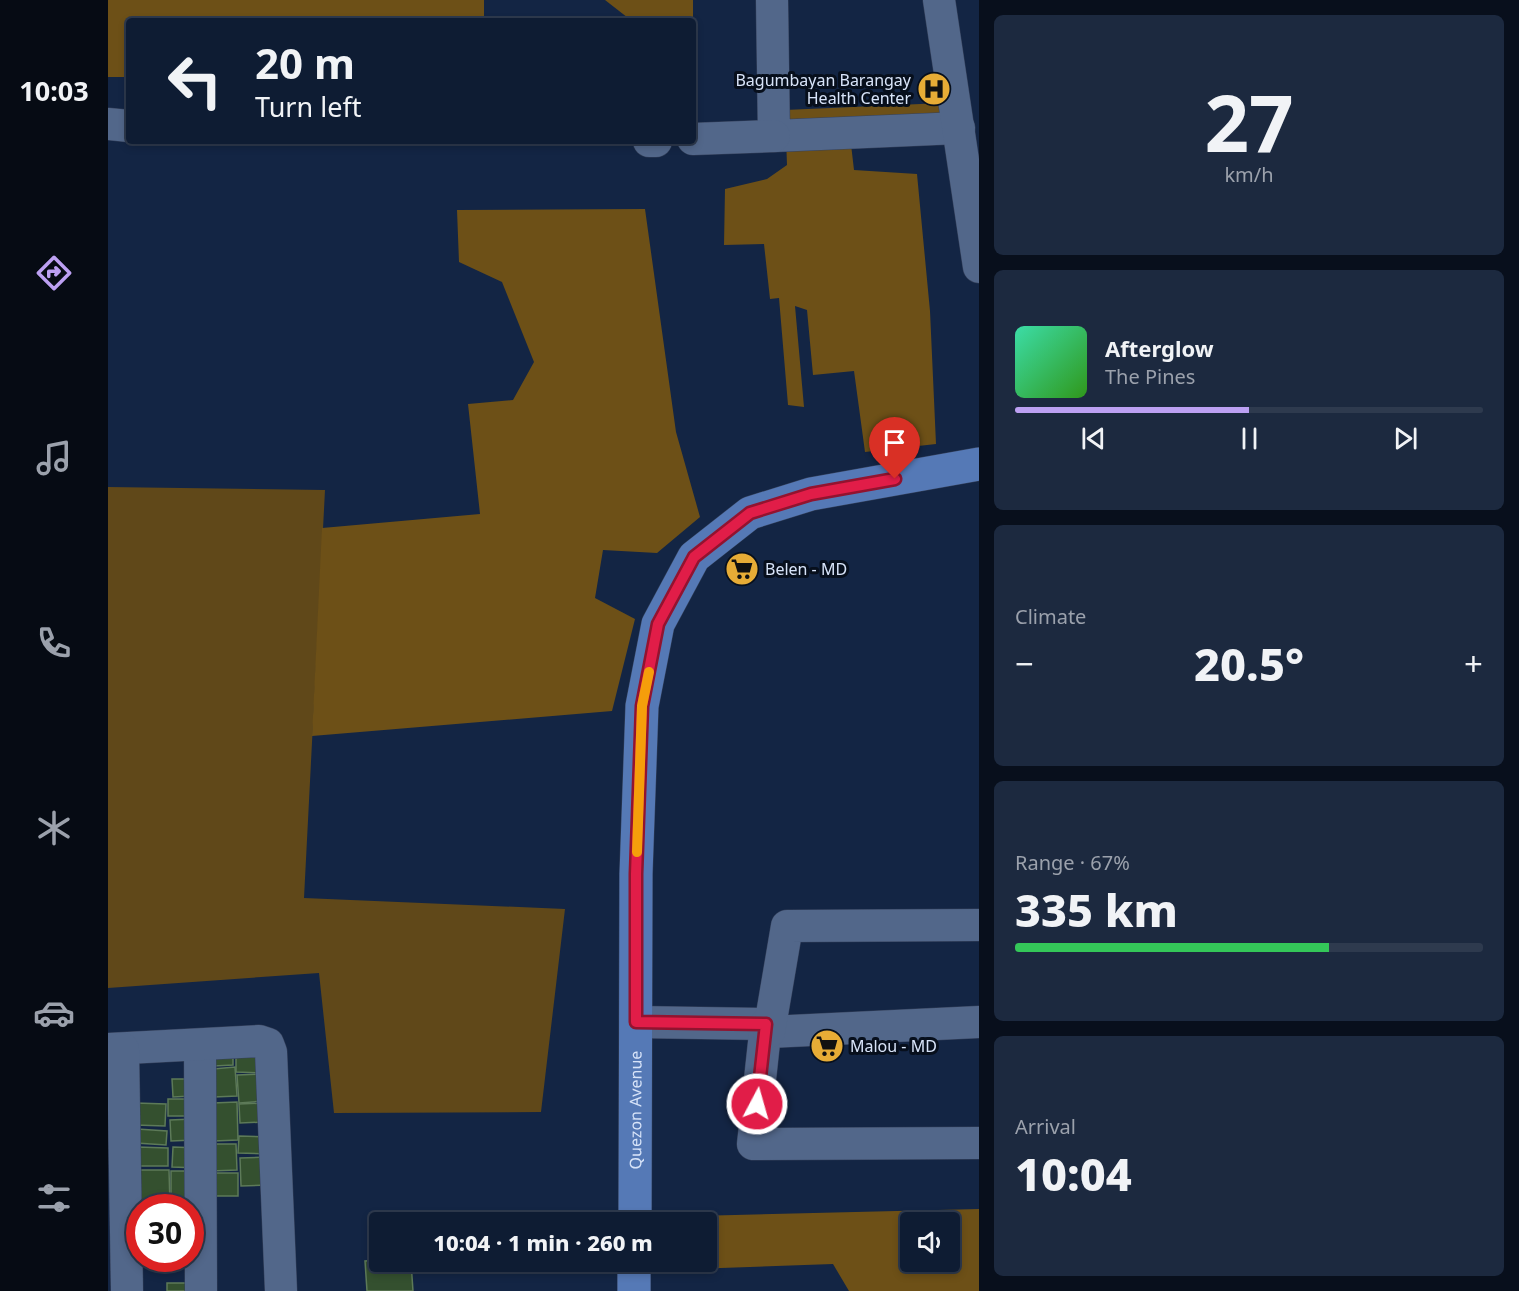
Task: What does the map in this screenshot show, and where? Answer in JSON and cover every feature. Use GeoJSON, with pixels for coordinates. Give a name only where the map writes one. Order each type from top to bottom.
{"type":"FeatureCollection","features":[{"type":"Feature","properties":{"kind":"main road","name":"Quezon Avenue"},"geometry":{"type":"LineString","coordinates":[[635,1212],[636,874],[642,706],[658,624],[694,557],[750,513],[811,494],[979,464]]}},
{"type":"Feature","properties":{"kind":"main road"},"geometry":{"type":"LineString","coordinates":[[634,1272],[634,1291]]}},
{"type":"Feature","properties":{"kind":"street"},"geometry":{"type":"LineString","coordinates":[[772,0],[774,136]]}},
{"type":"Feature","properties":{"kind":"street"},"geometry":{"type":"LineString","coordinates":[[939,0],[979,267]]}},
{"type":"Feature","properties":{"kind":"street"},"geometry":{"type":"LineString","coordinates":[[108,124],[126,126]]}},
{"type":"Feature","properties":{"kind":"street"},"geometry":{"type":"LineString","coordinates":[[696,139],[959,128]]}},
{"type":"Feature","properties":{"kind":"street"},"geometry":{"type":"LineString","coordinates":[[979,925],[787,926],[768,1028],[753,1144],[979,1143]]}},
{"type":"Feature","properties":{"kind":"street"},"geometry":{"type":"LineString","coordinates":[[636,1022],[768,1028],[979,1022]]}},
{"type":"Feature","properties":{"kind":"street"},"geometry":{"type":"LineString","coordinates":[[127,1291],[115,1049],[259,1041],[268,1044],[271,1052],[281,1291]]}},
{"type":"Feature","properties":{"kind":"street"},"geometry":{"type":"LineString","coordinates":[[200,1045],[201,1291]]}},
{"type":"Feature","properties":{"kind":"shaded area"},"geometry":{"type":"Polygon","coordinates":[[[108,0],[484,0],[484,18],[126,18],[126,77],[108,77],[108,0]]]}},
{"type":"Feature","properties":{"kind":"shaded area"},"geometry":{"type":"Polygon","coordinates":[[[605,0],[693,0],[693,18],[628,18],[605,0]]]}},
{"type":"Feature","properties":{"kind":"shaded area"},"geometry":{"type":"Polygon","coordinates":[[[943,103],[950,123],[849,127],[854,170],[917,174],[930,311],[936,444],[865,452],[854,371],[813,375],[807,310],[795,306],[804,407],[788,405],[779,298],[770,299],[764,244],[724,245],[725,189],[767,179],[787,165],[785,110],[943,103]]]}},
{"type":"Feature","properties":{"kind":"shaded area"},"geometry":{"type":"Polygon","coordinates":[[[645,209],[676,432],[700,517],[657,553],[603,550],[595,598],[635,619],[612,711],[312,736],[322,528],[480,514],[468,404],[513,400],[534,362],[502,282],[459,262],[457,210],[645,209]]]}},
{"type":"Feature","properties":{"kind":"shaded area"},"geometry":{"type":"Polygon","coordinates":[[[108,487],[325,490],[304,898],[565,909],[541,1112],[334,1113],[319,973],[108,988],[108,487]]]}},
{"type":"Feature","properties":{"kind":"shaded area"},"geometry":{"type":"Polygon","coordinates":[[[979,1209],[979,1291],[849,1291],[833,1264],[717,1268],[717,1215],[979,1209]]]}},
{"type":"Feature","properties":{"kind":"building"},"geometry":{"type":"Polygon","coordinates":[[[236,1050],[261,1050],[261,1073],[236,1072],[236,1050]]]}},
{"type":"Feature","properties":{"kind":"building"},"geometry":{"type":"Polygon","coordinates":[[[233,1054],[233,1065],[214,1066],[214,1055],[233,1054]]]}},
{"type":"Feature","properties":{"kind":"building"},"geometry":{"type":"Polygon","coordinates":[[[235,1067],[237,1096],[214,1097],[213,1069],[235,1067]]]}},
{"type":"Feature","properties":{"kind":"building"},"geometry":{"type":"Polygon","coordinates":[[[264,1074],[265,1101],[239,1103],[237,1075],[264,1074]]]}},
{"type":"Feature","properties":{"kind":"building"},"geometry":{"type":"Polygon","coordinates":[[[172,1079],[190,1079],[191,1096],[173,1097],[172,1079]]]}},
{"type":"Feature","properties":{"kind":"building"},"geometry":{"type":"Polygon","coordinates":[[[168,1099],[192,1099],[192,1116],[168,1116],[168,1099]]]}},
{"type":"Feature","properties":{"kind":"building"},"geometry":{"type":"Polygon","coordinates":[[[237,1102],[238,1140],[214,1141],[213,1103],[237,1102]]]}},
{"type":"Feature","properties":{"kind":"building"},"geometry":{"type":"Polygon","coordinates":[[[136,1103],[166,1104],[165,1126],[135,1125],[136,1103]]]}},
{"type":"Feature","properties":{"kind":"building"},"geometry":{"type":"Polygon","coordinates":[[[264,1103],[265,1122],[240,1123],[239,1104],[264,1103]]]}},
{"type":"Feature","properties":{"kind":"building"},"geometry":{"type":"Polygon","coordinates":[[[193,1119],[194,1140],[171,1141],[170,1120],[193,1119]]]}},
{"type":"Feature","properties":{"kind":"building"},"geometry":{"type":"Polygon","coordinates":[[[137,1129],[167,1131],[166,1145],[136,1143],[137,1129]]]}},
{"type":"Feature","properties":{"kind":"building"},"geometry":{"type":"Polygon","coordinates":[[[239,1136],[271,1137],[270,1154],[238,1153],[239,1136]]]}},
{"type":"Feature","properties":{"kind":"building"},"geometry":{"type":"Polygon","coordinates":[[[211,1144],[236,1144],[237,1170],[211,1171],[211,1144]]]}},
{"type":"Feature","properties":{"kind":"building"},"geometry":{"type":"Polygon","coordinates":[[[138,1147],[168,1148],[168,1166],[138,1166],[138,1147]]]}},
{"type":"Feature","properties":{"kind":"building"},"geometry":{"type":"Polygon","coordinates":[[[173,1147],[199,1148],[199,1168],[172,1167],[173,1147]]]}},
{"type":"Feature","properties":{"kind":"building"},"geometry":{"type":"Polygon","coordinates":[[[266,1157],[267,1185],[241,1186],[240,1158],[266,1157]]]}},
{"type":"Feature","properties":{"kind":"building"},"geometry":{"type":"Polygon","coordinates":[[[140,1170],[169,1170],[170,1194],[141,1194],[140,1170]]]}},
{"type":"Feature","properties":{"kind":"building"},"geometry":{"type":"Polygon","coordinates":[[[171,1171],[198,1171],[198,1194],[171,1194],[171,1171]]]}},
{"type":"Feature","properties":{"kind":"building"},"geometry":{"type":"Polygon","coordinates":[[[213,1173],[238,1173],[238,1196],[213,1196],[213,1173]]]}},
{"type":"Feature","properties":{"kind":"building"},"geometry":{"type":"Polygon","coordinates":[[[365,1261],[369,1261],[369,1272],[412,1272],[413,1291],[367,1291],[365,1261]]]}},
{"type":"Feature","properties":{"kind":"building"},"geometry":{"type":"Polygon","coordinates":[[[167,1283],[193,1283],[192,1291],[167,1291],[167,1283]]]}},
{"type":"Feature","properties":{"kind":"slow traffic"},"geometry":{"type":"LineString","coordinates":[[637,852],[642,706],[649,672]]}},
{"type":"Feature","properties":{"kind":"place","name":"Bagumbayan Barangay Health Center"},"geometry":{"type":"Point","coordinates":[934,89]}},
{"type":"Feature","properties":{"kind":"place","name":"Belen - MD"},"geometry":{"type":"Point","coordinates":[742,569]}},
{"type":"Feature","properties":{"kind":"place","name":"Malou - MD"},"geometry":{"type":"Point","coordinates":[827,1046]}},
{"type":"Feature","properties":{"kind":"route"},"geometry":{"type":"LineString","coordinates":[[757,1104],[766,1024],[636,1022],[636,874],[642,706],[658,624],[694,557],[750,513],[811,494],[895,479]]}}]}
